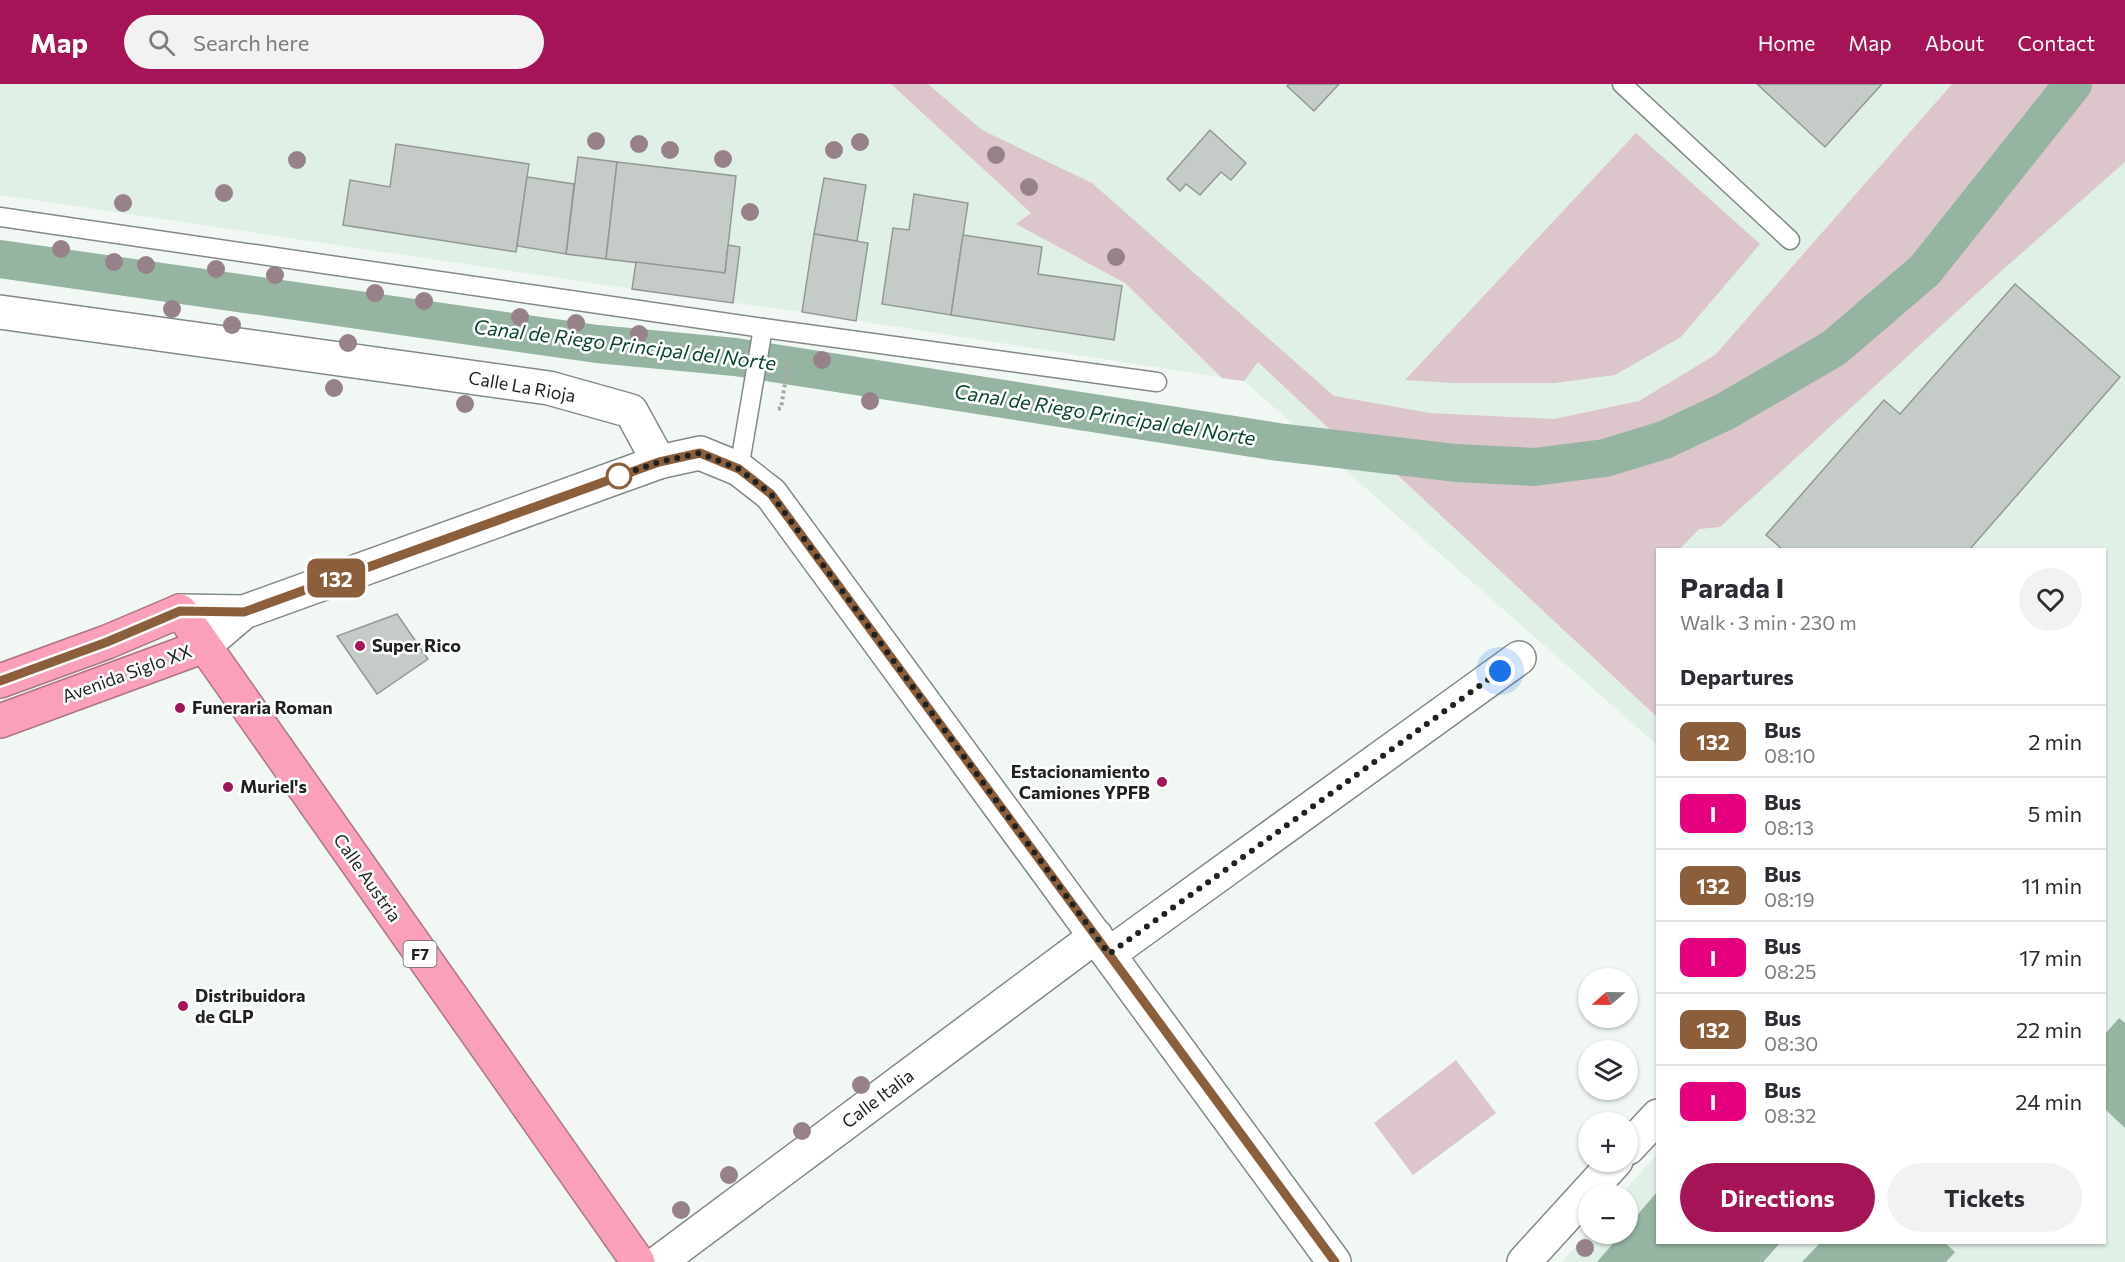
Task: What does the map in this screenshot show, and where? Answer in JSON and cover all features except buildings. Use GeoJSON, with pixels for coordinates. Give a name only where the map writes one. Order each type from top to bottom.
{"type":"FeatureCollection","features":[{"type":"Feature","properties":{"kind":"highway","name":"Calle Austria"},"geometry":{"type":"LineString","coordinates":[[180,611],[638,1262]]}},
{"type":"Feature","properties":{"kind":"highway","name":"Avenida Siglo XX"},"geometry":{"type":"LineString","coordinates":[[0,681],[107,642],[180,611]]}},
{"type":"Feature","properties":{"kind":"highway","name":"Avenida Siglo XX"},"geometry":{"type":"LineString","coordinates":[[0,721],[204,646]]}},
{"type":"Feature","properties":{"kind":"street","name":"Calle La Rioja"},"geometry":{"type":"LineString","coordinates":[[0,312],[549,388],[631,411],[659,462]]}},
{"type":"Feature","properties":{"kind":"street"},"geometry":{"type":"LineString","coordinates":[[659,462],[700,453],[739,469],[771,494],[1335,1262]]}},
{"type":"Feature","properties":{"kind":"street","name":"Avenida Siglo XX"},"geometry":{"type":"LineString","coordinates":[[204,646],[244,612],[659,462]]}},
{"type":"Feature","properties":{"kind":"street","name":"Avenida Siglo XX"},"geometry":{"type":"LineString","coordinates":[[180,611],[244,612]]}},
{"type":"Feature","properties":{"kind":"street","name":"Calle Italia"},"geometry":{"type":"LineString","coordinates":[[659,1262],[1103,945],[1519,658]]}},
{"type":"Feature","properties":{"kind":"street"},"geometry":{"type":"LineString","coordinates":[[1638,1137],[1656,1118]]}},
{"type":"Feature","properties":{"kind":"street"},"geometry":{"type":"LineString","coordinates":[[1524,1262],[1606,1172]]}},
{"type":"Feature","properties":{"kind":"lane"},"geometry":{"type":"LineString","coordinates":[[1622,84],[1790,240]]}},
{"type":"Feature","properties":{"kind":"lane"},"geometry":{"type":"LineString","coordinates":[[0,217],[763,328],[1157,382]]}},
{"type":"Feature","properties":{"kind":"lane"},"geometry":{"type":"LineString","coordinates":[[739,469],[763,328]]}},
{"type":"Feature","properties":{"kind":"path"},"geometry":{"type":"LineString","coordinates":[[781,408],[790,352]]}},
{"type":"Feature","properties":{"kind":"shaded area"},"geometry":{"type":"Polygon","coordinates":[[[0,84],[2125,84],[2125,1262],[1562,1262],[1578,1244],[1638,1244],[1638,1184],[1631,1184],[1656,1155],[1656,1244],[2106,1244],[2106,548],[1656,548],[1656,744],[1244,381],[802,312],[0,195],[0,84]]]}},
{"type":"Feature","properties":{"kind":"shaded area"},"geometry":{"type":"Polygon","coordinates":[[[891,84],[928,84],[982,130],[1092,183],[1334,396],[1430,413],[1554,419],[1639,401],[1715,355],[1952,84],[2125,84],[2125,162],[1998,274],[1720,527],[1699,529],[1681,548],[1656,548],[1656,716],[1359,439],[1339,438],[1258,362],[1244,381],[1222,378],[1125,283],[1016,224],[1031,213],[891,84]]]}},
{"type":"Feature","properties":{"kind":"shaded area"},"geometry":{"type":"Polygon","coordinates":[[[1636,133],[1760,244],[1681,337],[1615,375],[1555,383],[1452,383],[1405,380],[1636,133]]]}},
{"type":"Feature","properties":{"kind":"shaded area"},"geometry":{"type":"Polygon","coordinates":[[[2119,1018],[2125,1023],[2125,1128],[2106,1110],[2106,1033],[2119,1018]]]}},
{"type":"Feature","properties":{"kind":"shaded area"},"geometry":{"type":"Polygon","coordinates":[[[1456,1060],[1496,1113],[1413,1175],[1374,1123],[1456,1060]]]}},
{"type":"Feature","properties":{"kind":"shaded area"},"geometry":{"type":"Polygon","coordinates":[[[1656,1193],[1656,1244],[1779,1244],[1763,1262],[1597,1262],[1613,1244],[1638,1244],[1638,1214],[1656,1193]]]}},
{"type":"Feature","properties":{"kind":"shaded area"},"geometry":{"type":"Polygon","coordinates":[[[1819,1244],[1946,1244],[1955,1252],[1946,1262],[1802,1262],[1819,1244]]]}},
{"type":"Feature","properties":{"kind":"waterway","name":"Canal de Riego Principal del Norte"},"geometry":{"type":"LineString","coordinates":[[0,259],[597,344],[735,357],[1278,442],[1456,463],[1534,467],[1605,458],[1664,440],[1726,411],[1834,348],[1925,270],[2073,84]]}},
{"type":"Feature","properties":{"kind":"bus line","name":"132"},"geometry":{"type":"LineString","coordinates":[[0,681],[107,642],[180,611],[244,612],[659,462],[700,453],[739,469],[771,494],[1335,1262]]}},
{"type":"Feature","properties":{"kind":"place","name":"Super Rico"},"geometry":{"type":"Point","coordinates":[360,646]}},
{"type":"Feature","properties":{"kind":"place","name":"Funeraria Roman"},"geometry":{"type":"Point","coordinates":[180,708]}},
{"type":"Feature","properties":{"kind":"place","name":"Estacionamiento Camiones YPFB"},"geometry":{"type":"Point","coordinates":[1162,782]}},
{"type":"Feature","properties":{"kind":"place","name":"Muriel's"},"geometry":{"type":"Point","coordinates":[228,787]}},
{"type":"Feature","properties":{"kind":"place","name":"Distribuidora de GLP"},"geometry":{"type":"Point","coordinates":[183,1006]}},
{"type":"Feature","properties":{"kind":"route"},"geometry":{"type":"LineString","coordinates":[[619,476],[612,478],[659,462],[700,453],[739,469],[771,494],[1109,954],[1500,671]]}}]}
